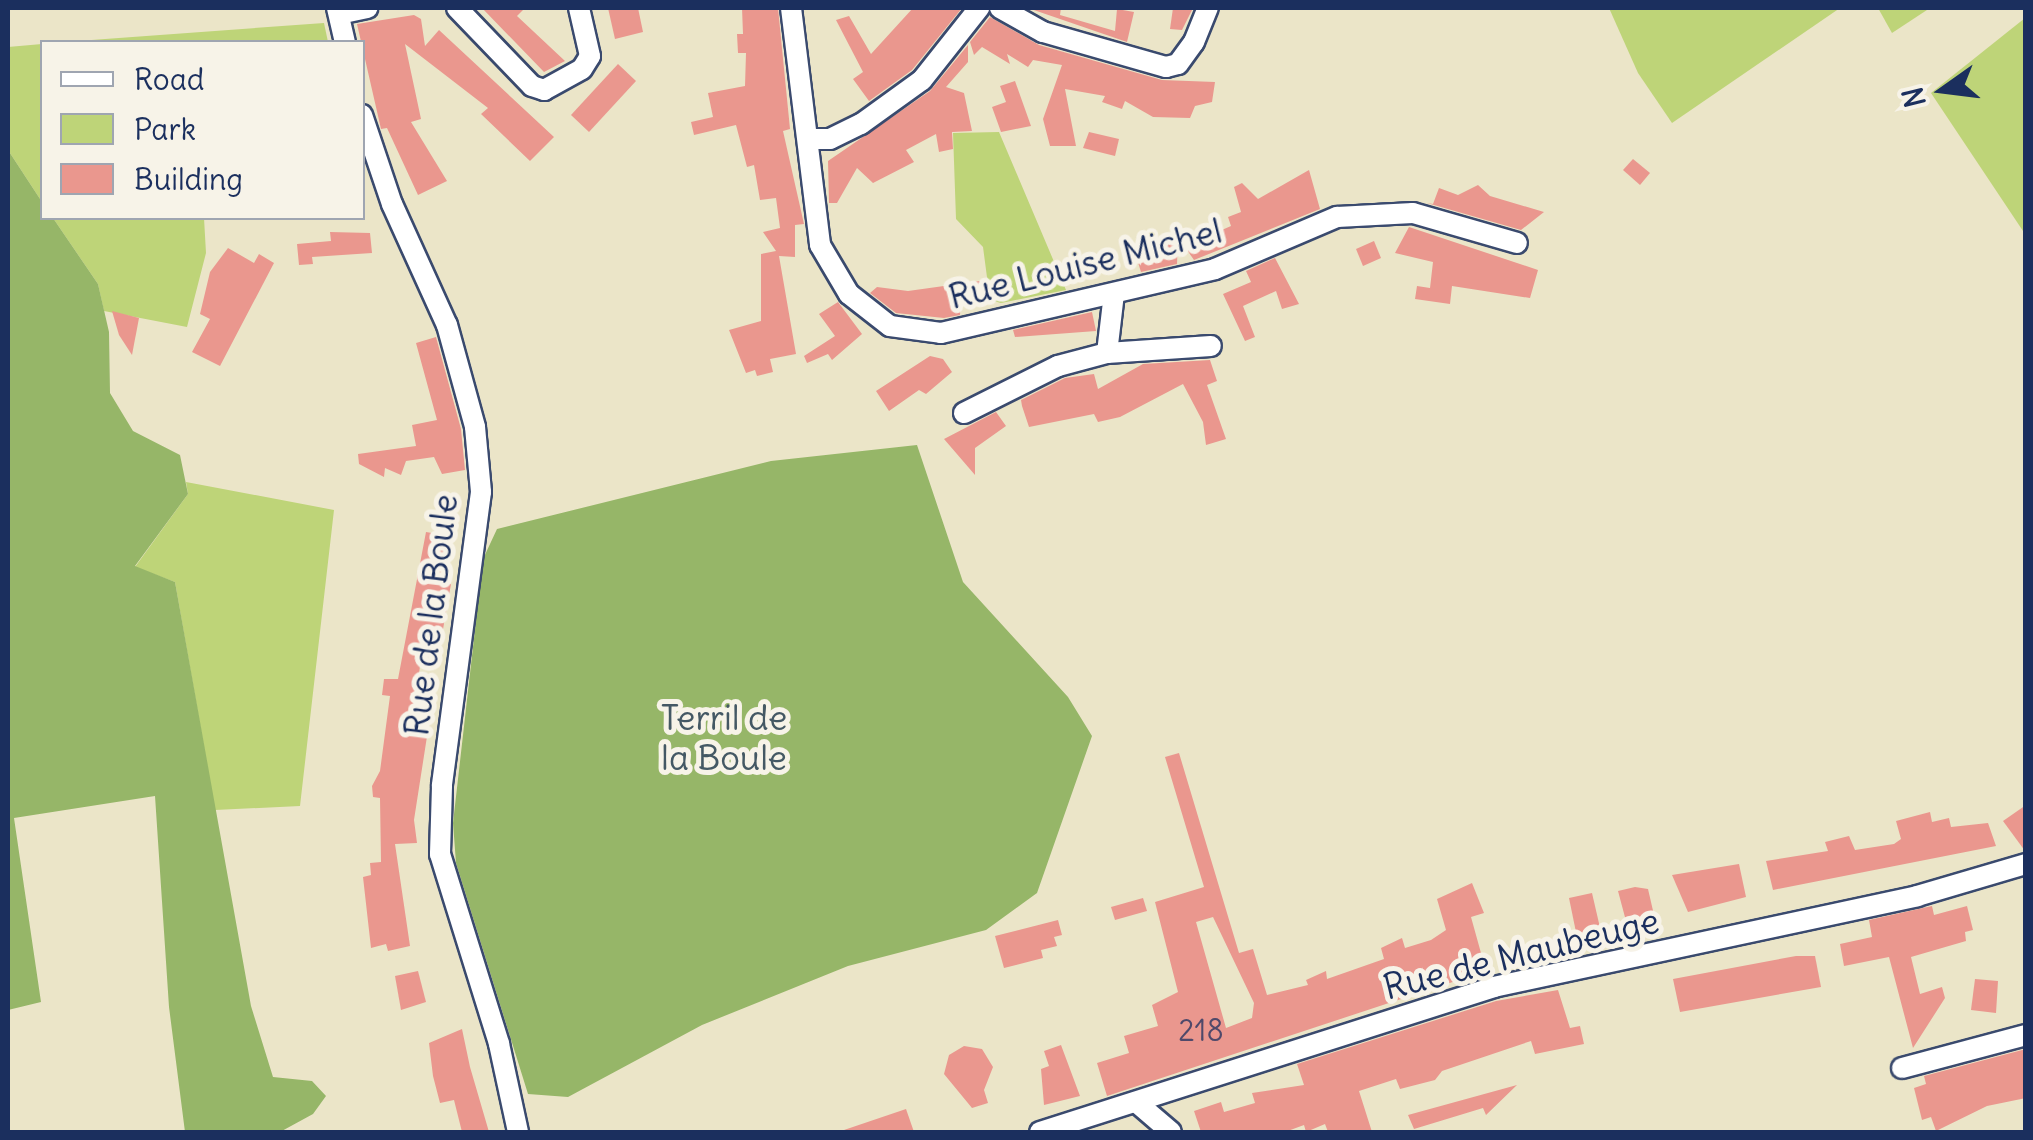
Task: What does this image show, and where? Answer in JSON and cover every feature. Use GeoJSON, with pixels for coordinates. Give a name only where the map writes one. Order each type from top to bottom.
{"type":"FeatureCollection","features":[{"type":"Feature","properties":{"kind":"street"},"geometry":{"type":"LineString","coordinates":[[345,40],[338,11],[367,8]]}},
{"type":"Feature","properties":{"kind":"street"},"geometry":{"type":"LineString","coordinates":[[457,8],[532,86],[544,90],[582,70],[590,56],[579,8]]}},
{"type":"Feature","properties":{"kind":"street","name":"Rue Louise Michel"},"geometry":{"type":"LineString","coordinates":[[791,8],[820,245],[849,294],[890,326],[941,333],[1215,269],[1336,218],[1414,213],[1517,243]]}},
{"type":"Feature","properties":{"kind":"street"},"geometry":{"type":"LineString","coordinates":[[808,140],[830,139],[862,124],[922,80],[979,8]]}},
{"type":"Feature","properties":{"kind":"street"},"geometry":{"type":"LineString","coordinates":[[1000,8],[1043,32],[1166,67],[1178,64],[1208,8]]}},
{"type":"Feature","properties":{"kind":"street","name":"Rue de la Boule"},"geometry":{"type":"LineString","coordinates":[[365,124],[392,204],[447,324],[475,427],[481,492],[442,786],[440,854],[499,1044],[518,1132]]}},
{"type":"Feature","properties":{"kind":"street"},"geometry":{"type":"LineString","coordinates":[[1107,354],[1114,293]]}},
{"type":"Feature","properties":{"kind":"street"},"geometry":{"type":"LineString","coordinates":[[964,412],[1012,384],[1107,354],[1210,346]]}},
{"type":"Feature","properties":{"kind":"street","name":"Rue de Maubeuge"},"geometry":{"type":"LineString","coordinates":[[1040,1132],[1494,988],[1917,896],[2026,864]]}},
{"type":"Feature","properties":{"kind":"street"},"geometry":{"type":"LineString","coordinates":[[1902,1068],[2026,1035]]}},
{"type":"Feature","properties":{"kind":"street"},"geometry":{"type":"LineString","coordinates":[[1136,1102],[1171,1132]]}},
{"type":"Feature","properties":{"kind":"green space"},"geometry":{"type":"Polygon","coordinates":[[[1609,8],[1840,8],[1672,123],[1638,73],[1609,8]]]}},
{"type":"Feature","properties":{"kind":"green space"},"geometry":{"type":"Polygon","coordinates":[[[1878,8],[1930,8],[1892,33],[1878,8]]]}},
{"type":"Feature","properties":{"kind":"green space"},"geometry":{"type":"Polygon","coordinates":[[[2025,18],[2025,234],[1931,93],[2025,18]]]}},
{"type":"Feature","properties":{"kind":"green space"},"geometry":{"type":"Polygon","coordinates":[[[324,23],[328,40],[91,40],[324,23]]]}},
{"type":"Feature","properties":{"kind":"green space"},"geometry":{"type":"Polygon","coordinates":[[[40,44],[40,199],[8,150],[8,47],[40,44]]]}},
{"type":"Feature","properties":{"kind":"green space"},"geometry":{"type":"Polygon","coordinates":[[[999,132],[1066,290],[1001,303],[990,300],[983,247],[956,219],[953,133],[999,132]]]}},
{"type":"Feature","properties":{"kind":"green space"},"geometry":{"type":"Polygon","coordinates":[[[8,150],[40,199],[40,220],[54,220],[98,284],[109,332],[110,393],[133,431],[180,455],[188,494],[135,566],[175,582],[251,1006],[273,1077],[312,1081],[326,1096],[313,1114],[280,1132],[185,1132],[169,1007],[155,796],[14,818],[41,1002],[8,1010],[8,150]]]}},
{"type":"Feature","properties":{"kind":"green space"},"geometry":{"type":"Polygon","coordinates":[[[54,220],[204,220],[206,253],[187,327],[104,311],[98,284],[54,220]]]}},
{"type":"Feature","properties":{"kind":"green space","name":"Terril de la Boule"},"geometry":{"type":"Polygon","coordinates":[[[917,445],[963,582],[1068,697],[1092,736],[1037,893],[986,930],[848,966],[702,1025],[568,1097],[528,1094],[456,863],[453,823],[483,559],[497,529],[771,461],[917,445]]]}},
{"type":"Feature","properties":{"kind":"green space"},"geometry":{"type":"Polygon","coordinates":[[[186,482],[334,510],[300,806],[215,810],[175,582],[135,567],[188,494],[186,482]]]}},
{"type":"Feature","properties":{"kind":"building"},"geometry":{"type":"Polygon","coordinates":[[[482,8],[525,8],[517,16],[565,61],[544,72],[482,8]]]}},
{"type":"Feature","properties":{"kind":"building"},"geometry":{"type":"Polygon","coordinates":[[[608,8],[638,8],[643,32],[615,39],[608,8]]]}},
{"type":"Feature","properties":{"kind":"building"},"geometry":{"type":"Polygon","coordinates":[[[742,8],[778,8],[790,129],[783,131],[804,224],[795,225],[795,257],[779,256],[796,354],[770,359],[773,372],[757,376],[755,370],[746,373],[729,330],[761,321],[761,254],[776,251],[763,232],[780,228],[776,198],[760,200],[754,165],[747,167],[736,125],[694,135],[691,122],[713,117],[708,93],[745,86],[746,53],[738,53],[737,34],[743,34],[742,8]]]}},
{"type":"Feature","properties":{"kind":"building"},"geometry":{"type":"Polygon","coordinates":[[[913,8],[962,8],[912,70],[869,101],[853,79],[863,72],[836,20],[849,16],[871,54],[913,8]]]}},
{"type":"Feature","properties":{"kind":"building"},"geometry":{"type":"Polygon","coordinates":[[[1028,8],[1061,8],[1060,15],[1115,31],[1117,9],[1134,12],[1127,42],[1028,8]]]}},
{"type":"Feature","properties":{"kind":"building"},"geometry":{"type":"Polygon","coordinates":[[[1173,8],[1193,8],[1182,30],[1170,29],[1173,8]]]}},
{"type":"Feature","properties":{"kind":"building"},"geometry":{"type":"Polygon","coordinates":[[[414,15],[421,19],[425,46],[439,30],[554,137],[530,161],[481,114],[488,108],[405,44],[421,119],[411,122],[447,181],[418,195],[387,128],[381,129],[365,59],[365,40],[361,40],[357,24],[414,15]]]}},
{"type":"Feature","properties":{"kind":"building"},"geometry":{"type":"Polygon","coordinates":[[[990,17],[1039,45],[1162,80],[1215,82],[1212,102],[1195,106],[1190,118],[1153,117],[1125,101],[1122,109],[1102,102],[1105,96],[1065,89],[1076,146],[1050,146],[1043,119],[1062,65],[1033,60],[1028,67],[1007,54],[1010,64],[982,47],[974,55],[970,42],[990,17]]]}},
{"type":"Feature","properties":{"kind":"building"},"geometry":{"type":"Polygon","coordinates":[[[968,45],[968,62],[946,87],[964,93],[972,131],[952,132],[953,149],[939,152],[936,134],[906,150],[914,162],[873,183],[857,168],[837,203],[829,203],[828,161],[930,91],[968,45]]]}},
{"type":"Feature","properties":{"kind":"building"},"geometry":{"type":"Polygon","coordinates":[[[618,64],[636,81],[589,132],[571,115],[618,64]]]}},
{"type":"Feature","properties":{"kind":"building"},"geometry":{"type":"Polygon","coordinates":[[[1015,81],[1031,126],[1001,132],[992,107],[1006,102],[1000,86],[1015,81]]]}},
{"type":"Feature","properties":{"kind":"building"},"geometry":{"type":"Polygon","coordinates":[[[1089,132],[1119,139],[1115,156],[1083,148],[1089,132]]]}},
{"type":"Feature","properties":{"kind":"building"},"geometry":{"type":"Polygon","coordinates":[[[1633,159],[1650,173],[1640,185],[1623,170],[1633,159]]]}},
{"type":"Feature","properties":{"kind":"building"},"geometry":{"type":"Polygon","coordinates":[[[1309,170],[1320,209],[1194,260],[1180,240],[1198,235],[1199,240],[1231,226],[1228,217],[1241,212],[1234,187],[1242,183],[1258,199],[1309,170]]]}},
{"type":"Feature","properties":{"kind":"building"},"geometry":{"type":"Polygon","coordinates":[[[1478,185],[1490,196],[1544,212],[1521,230],[1427,203],[1433,204],[1439,188],[1458,195],[1478,185]]]}},
{"type":"Feature","properties":{"kind":"building"},"geometry":{"type":"Polygon","coordinates":[[[1409,227],[1538,270],[1530,298],[1452,286],[1450,304],[1415,299],[1417,286],[1430,288],[1433,262],[1395,253],[1409,227]]]}},
{"type":"Feature","properties":{"kind":"building"},"geometry":{"type":"Polygon","coordinates":[[[330,232],[370,233],[372,253],[312,257],[313,264],[299,265],[297,244],[331,241],[330,232]]]}},
{"type":"Feature","properties":{"kind":"building"},"geometry":{"type":"Polygon","coordinates":[[[1178,241],[1177,264],[1141,272],[1136,256],[1178,241]]]}},
{"type":"Feature","properties":{"kind":"building"},"geometry":{"type":"Polygon","coordinates":[[[1374,241],[1381,258],[1363,266],[1356,249],[1374,241]]]}},
{"type":"Feature","properties":{"kind":"building"},"geometry":{"type":"Polygon","coordinates":[[[228,248],[254,263],[259,254],[274,263],[220,366],[192,352],[210,319],[200,314],[210,272],[228,248]]]}},
{"type":"Feature","properties":{"kind":"building"},"geometry":{"type":"Polygon","coordinates":[[[1275,258],[1299,304],[1282,309],[1276,291],[1243,306],[1255,337],[1245,341],[1223,294],[1251,282],[1246,271],[1275,258]]]}},
{"type":"Feature","properties":{"kind":"building"},"geometry":{"type":"Polygon","coordinates":[[[987,280],[988,297],[961,300],[960,315],[944,318],[896,313],[870,293],[877,287],[908,291],[987,280]]]}},
{"type":"Feature","properties":{"kind":"building"},"geometry":{"type":"Polygon","coordinates":[[[838,302],[862,334],[832,360],[828,354],[807,363],[804,356],[835,336],[819,314],[838,302]]]}},
{"type":"Feature","properties":{"kind":"building"},"geometry":{"type":"Polygon","coordinates":[[[112,311],[139,318],[132,355],[119,335],[112,311]]]}},
{"type":"Feature","properties":{"kind":"building"},"geometry":{"type":"Polygon","coordinates":[[[1092,312],[1096,331],[1015,337],[1013,330],[1092,312]]]}},
{"type":"Feature","properties":{"kind":"building"},"geometry":{"type":"Polygon","coordinates":[[[436,337],[461,429],[465,470],[442,474],[434,457],[406,461],[401,475],[385,468],[384,477],[359,464],[358,454],[416,446],[412,425],[437,420],[416,343],[436,337]]]}},
{"type":"Feature","properties":{"kind":"building"},"geometry":{"type":"Polygon","coordinates":[[[930,356],[943,359],[952,372],[926,394],[919,390],[889,411],[876,391],[930,356]]]}},
{"type":"Feature","properties":{"kind":"building"},"geometry":{"type":"Polygon","coordinates":[[[1210,360],[1217,381],[1207,385],[1226,439],[1206,445],[1203,422],[1183,384],[1120,417],[1098,422],[1094,414],[1029,427],[1022,406],[1021,400],[1065,378],[1094,374],[1098,389],[1143,364],[1210,360]]]}},
{"type":"Feature","properties":{"kind":"building"},"geometry":{"type":"Polygon","coordinates":[[[996,412],[1006,426],[975,448],[975,475],[944,439],[996,412]]]}},
{"type":"Feature","properties":{"kind":"building"},"geometry":{"type":"Polygon","coordinates":[[[426,532],[449,536],[442,582],[451,584],[439,652],[422,650],[418,682],[435,685],[414,820],[417,843],[395,844],[410,946],[388,951],[386,944],[371,948],[363,877],[371,875],[370,863],[381,862],[380,798],[373,797],[372,786],[380,771],[390,696],[382,695],[384,679],[398,679],[426,532]]]}},
{"type":"Feature","properties":{"kind":"building"},"geometry":{"type":"Polygon","coordinates":[[[1179,753],[1239,953],[1253,949],[1267,995],[1308,985],[1306,980],[1326,971],[1327,979],[1384,959],[1381,948],[1402,938],[1405,948],[1431,940],[1446,930],[1437,899],[1472,883],[1484,913],[1471,917],[1486,971],[1107,1096],[1097,1063],[1129,1053],[1124,1036],[1158,1026],[1152,1005],[1178,992],[1155,902],[1204,887],[1165,757],[1179,753]],[[1213,917],[1196,922],[1226,1028],[1252,1018],[1254,1003],[1213,917]]]}},
{"type":"Feature","properties":{"kind":"building"},"geometry":{"type":"Polygon","coordinates":[[[2026,805],[2026,851],[2025,851],[2003,821],[2026,805]]]}},
{"type":"Feature","properties":{"kind":"building"},"geometry":{"type":"Polygon","coordinates":[[[1930,812],[1932,822],[1949,818],[1951,827],[1988,823],[1996,846],[1773,890],[1766,861],[1828,851],[1825,842],[1849,836],[1855,850],[1894,844],[1901,839],[1896,821],[1930,812]]]}},
{"type":"Feature","properties":{"kind":"building"},"geometry":{"type":"Polygon","coordinates":[[[1739,864],[1746,897],[1688,912],[1672,875],[1739,864]]]}},
{"type":"Feature","properties":{"kind":"building"},"geometry":{"type":"Polygon","coordinates":[[[1648,889],[1654,915],[1626,921],[1618,891],[1648,889]]]}},
{"type":"Feature","properties":{"kind":"building"},"geometry":{"type":"Polygon","coordinates":[[[1592,893],[1601,932],[1577,937],[1569,898],[1592,893]]]}},
{"type":"Feature","properties":{"kind":"building"},"geometry":{"type":"Polygon","coordinates":[[[1143,898],[1147,911],[1115,920],[1111,907],[1143,898]]]}},
{"type":"Feature","properties":{"kind":"building"},"geometry":{"type":"Polygon","coordinates":[[[1932,906],[1934,915],[1967,906],[1973,930],[1965,932],[1966,941],[1911,957],[1920,994],[1942,987],[1945,998],[1913,1048],[1889,957],[1844,966],[1840,944],[1872,937],[1869,920],[1932,906]]]}},
{"type":"Feature","properties":{"kind":"building"},"geometry":{"type":"Polygon","coordinates":[[[1058,920],[1062,935],[1054,937],[1057,946],[1041,950],[1043,958],[1004,968],[995,936],[1058,920]]]}},
{"type":"Feature","properties":{"kind":"building"},"geometry":{"type":"Polygon","coordinates":[[[1796,956],[1815,956],[1821,987],[1680,1012],[1673,979],[1796,956]]]}},
{"type":"Feature","properties":{"kind":"building"},"geometry":{"type":"Polygon","coordinates":[[[418,971],[426,1002],[401,1010],[395,976],[418,971]]]}},
{"type":"Feature","properties":{"kind":"building"},"geometry":{"type":"Polygon","coordinates":[[[1975,979],[1998,981],[1996,1013],[1971,1010],[1975,979]]]}},
{"type":"Feature","properties":{"kind":"building"},"geometry":{"type":"Polygon","coordinates":[[[1558,990],[1570,1028],[1580,1026],[1584,1044],[1535,1054],[1531,1041],[1442,1071],[1435,1080],[1400,1089],[1396,1079],[1359,1091],[1372,1132],[1328,1132],[1325,1124],[1306,1132],[1304,1125],[1285,1132],[1201,1132],[1194,1111],[1221,1102],[1224,1112],[1255,1103],[1252,1093],[1304,1085],[1297,1064],[1496,1001],[1558,990]]]}},
{"type":"Feature","properties":{"kind":"building"},"geometry":{"type":"Polygon","coordinates":[[[462,1029],[489,1132],[462,1132],[454,1100],[440,1103],[429,1043],[462,1029]]]}},
{"type":"Feature","properties":{"kind":"building"},"geometry":{"type":"Polygon","coordinates":[[[1061,1045],[1080,1096],[1044,1105],[1041,1069],[1049,1066],[1044,1051],[1061,1045]]]}},
{"type":"Feature","properties":{"kind":"building"},"geometry":{"type":"Polygon","coordinates":[[[964,1046],[982,1049],[993,1067],[984,1090],[988,1103],[972,1108],[944,1074],[949,1055],[964,1046]]]}},
{"type":"Feature","properties":{"kind":"building"},"geometry":{"type":"Polygon","coordinates":[[[2026,1049],[2026,1098],[1987,1106],[1936,1131],[1931,1117],[1922,1120],[1914,1088],[1926,1084],[1924,1076],[2026,1049]]]}},
{"type":"Feature","properties":{"kind":"building"},"geometry":{"type":"Polygon","coordinates":[[[1517,1085],[1486,1115],[1483,1108],[1414,1129],[1408,1115],[1517,1085]]]}},
{"type":"Feature","properties":{"kind":"building"},"geometry":{"type":"Polygon","coordinates":[[[906,1109],[914,1132],[844,1132],[844,1130],[906,1109]]]}}]}
